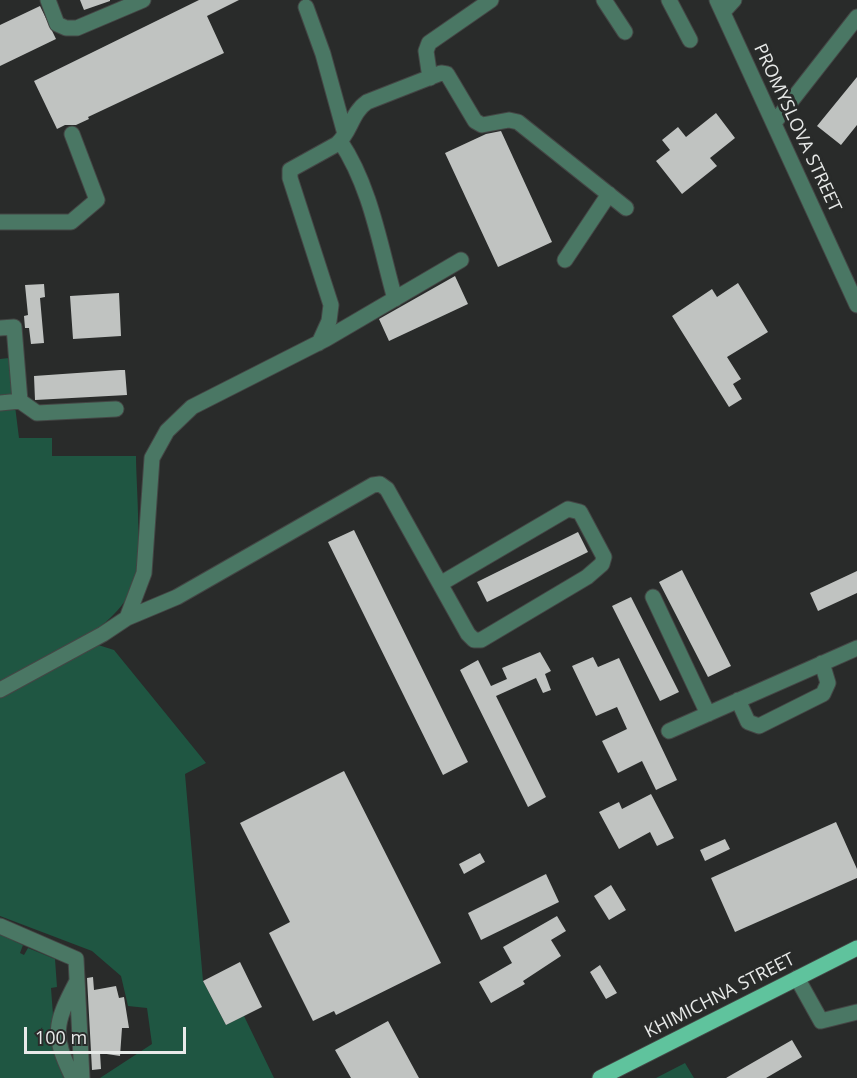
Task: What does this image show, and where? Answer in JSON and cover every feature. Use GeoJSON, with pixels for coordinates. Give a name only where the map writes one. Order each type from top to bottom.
{"type":"FeatureCollection","features":[{"type":"Feature","properties":{"kind":"main road","name":"KHIMICHNA STREET"},"geometry":{"type":"LineString","coordinates":[[600,1078],[857,948]]}},
{"type":"Feature","properties":{"kind":"street"},"geometry":{"type":"LineString","coordinates":[[48,0],[57,24],[66,28],[77,28],[143,0]]}},
{"type":"Feature","properties":{"kind":"street"},"geometry":{"type":"LineString","coordinates":[[430,78],[426,51],[434,36],[491,0]]}},
{"type":"Feature","properties":{"kind":"street"},"geometry":{"type":"LineString","coordinates":[[604,0],[625,32]]}},
{"type":"Feature","properties":{"kind":"street"},"geometry":{"type":"LineString","coordinates":[[669,0],[690,40]]}},
{"type":"Feature","properties":{"kind":"street"},"geometry":{"type":"LineString","coordinates":[[720,6],[734,0]]}},
{"type":"Feature","properties":{"kind":"street","name":"PROMYSLOVA STREET"},"geometry":{"type":"LineString","coordinates":[[720,6],[857,305]]}},
{"type":"Feature","properties":{"kind":"street"},"geometry":{"type":"LineString","coordinates":[[306,7],[323,54],[343,138],[363,184],[395,299]]}},
{"type":"Feature","properties":{"kind":"street"},"geometry":{"type":"LineString","coordinates":[[774,123],[857,17]]}},
{"type":"Feature","properties":{"kind":"street"},"geometry":{"type":"LineString","coordinates":[[319,343],[329,321],[331,305],[290,178],[290,170],[343,138],[357,109],[367,102],[430,78],[447,74],[475,121],[482,125],[509,120],[518,122],[626,208]]}},
{"type":"Feature","properties":{"kind":"street"},"geometry":{"type":"LineString","coordinates":[[0,222],[71,222],[97,200],[72,134]]}},
{"type":"Feature","properties":{"kind":"street"},"geometry":{"type":"LineString","coordinates":[[565,260],[609,194]]}},
{"type":"Feature","properties":{"kind":"street"},"geometry":{"type":"LineString","coordinates":[[127,618],[144,573],[152,458],[167,431],[192,407],[319,343],[461,260]]}},
{"type":"Feature","properties":{"kind":"street"},"geometry":{"type":"LineString","coordinates":[[0,328],[14,327],[20,401]]}},
{"type":"Feature","properties":{"kind":"street"},"geometry":{"type":"LineString","coordinates":[[0,403],[20,401],[37,413],[116,409]]}},
{"type":"Feature","properties":{"kind":"street"},"geometry":{"type":"LineString","coordinates":[[0,690],[103,634],[127,618],[177,597],[373,485],[380,484],[387,489],[440,584],[468,634],[474,640],[481,640],[586,577],[602,564],[604,557],[580,512],[568,509],[440,584]]}},
{"type":"Feature","properties":{"kind":"street"},"geometry":{"type":"LineString","coordinates":[[653,597],[708,714]]}},
{"type":"Feature","properties":{"kind":"street"},"geometry":{"type":"LineString","coordinates":[[669,731],[857,648]]}},
{"type":"Feature","properties":{"kind":"street"},"geometry":{"type":"LineString","coordinates":[[738,700],[748,722],[759,726],[823,694],[828,683],[822,663]]}},
{"type":"Feature","properties":{"kind":"street"},"geometry":{"type":"LineString","coordinates":[[0,926],[76,959],[82,1078]]}},
{"type":"Feature","properties":{"kind":"street"},"geometry":{"type":"LineString","coordinates":[[797,978],[821,1021],[857,1012]]}},
{"type":"Feature","properties":{"kind":"street"},"geometry":{"type":"LineString","coordinates":[[73,1078],[60,1051],[59,1017],[77,981]]}},
{"type":"Feature","properties":{"kind":"green space"},"geometry":{"type":"Polygon","coordinates":[[[9,358],[19,438],[52,438],[52,456],[136,456],[138,561],[134,586],[124,603],[110,618],[55,658],[0,689],[0,359],[9,358]]]}},
{"type":"Feature","properties":{"kind":"green space"},"geometry":{"type":"Polygon","coordinates":[[[92,643],[114,650],[206,763],[185,774],[203,981],[226,1025],[244,1016],[274,1078],[100,1078],[152,1044],[147,1008],[128,1006],[121,976],[92,951],[0,916],[0,692],[92,643]]]}},
{"type":"Feature","properties":{"kind":"green space"},"geometry":{"type":"Polygon","coordinates":[[[0,929],[12,934],[14,941],[23,945],[20,953],[24,955],[28,948],[55,959],[57,987],[51,988],[56,1055],[67,1078],[0,1078],[0,929]]]}},
{"type":"Feature","properties":{"kind":"green space"},"geometry":{"type":"Polygon","coordinates":[[[685,1063],[694,1078],[656,1078],[685,1063]]]}},
{"type":"Feature","properties":{"kind":"building"},"geometry":{"type":"Polygon","coordinates":[[[80,0],[110,0],[110,1],[84,10],[80,0]]]}},
{"type":"Feature","properties":{"kind":"building"},"geometry":{"type":"Polygon","coordinates":[[[199,0],[239,0],[207,16],[224,53],[88,117],[89,119],[76,125],[65,125],[57,129],[34,81],[199,0]]]}},
{"type":"Feature","properties":{"kind":"building"},"geometry":{"type":"Polygon","coordinates":[[[40,6],[56,39],[0,66],[0,25],[40,6]]]}},
{"type":"Feature","properties":{"kind":"building"},"geometry":{"type":"Polygon","coordinates":[[[857,77],[857,125],[841,145],[817,126],[857,77]]]}},
{"type":"Feature","properties":{"kind":"building"},"geometry":{"type":"Polygon","coordinates":[[[716,113],[735,138],[710,158],[717,166],[682,194],[656,161],[670,150],[662,140],[678,127],[686,137],[716,113]]]}},
{"type":"Feature","properties":{"kind":"building"},"geometry":{"type":"Polygon","coordinates":[[[501,131],[552,242],[498,267],[445,153],[486,134],[501,131]]]}},
{"type":"Feature","properties":{"kind":"building"},"geometry":{"type":"Polygon","coordinates":[[[455,276],[468,304],[389,341],[379,319],[455,276]]]}},
{"type":"Feature","properties":{"kind":"building"},"geometry":{"type":"Polygon","coordinates":[[[738,283],[768,332],[727,357],[741,379],[733,384],[742,399],[729,407],[672,316],[712,289],[717,297],[738,283]]]}},
{"type":"Feature","properties":{"kind":"building"},"geometry":{"type":"Polygon","coordinates":[[[44,284],[45,297],[40,298],[44,343],[31,344],[29,328],[25,328],[24,316],[28,315],[25,285],[44,284]]]}},
{"type":"Feature","properties":{"kind":"building"},"geometry":{"type":"Polygon","coordinates":[[[119,293],[121,336],[73,339],[70,296],[119,293]]]}},
{"type":"Feature","properties":{"kind":"building"},"geometry":{"type":"Polygon","coordinates":[[[125,370],[127,395],[35,400],[34,376],[125,370]]]}},
{"type":"Feature","properties":{"kind":"building"},"geometry":{"type":"Polygon","coordinates":[[[354,530],[468,762],[443,775],[328,542],[354,530]]]}},
{"type":"Feature","properties":{"kind":"building"},"geometry":{"type":"Polygon","coordinates":[[[578,532],[588,552],[487,602],[477,582],[578,532]]]}},
{"type":"Feature","properties":{"kind":"building"},"geometry":{"type":"Polygon","coordinates":[[[682,570],[731,666],[708,677],[659,582],[682,570]]]}},
{"type":"Feature","properties":{"kind":"building"},"geometry":{"type":"Polygon","coordinates":[[[857,571],[857,593],[818,611],[810,593],[857,571]]]}},
{"type":"Feature","properties":{"kind":"building"},"geometry":{"type":"Polygon","coordinates":[[[631,597],[679,692],[660,701],[612,606],[631,597]]]}},
{"type":"Feature","properties":{"kind":"building"},"geometry":{"type":"Polygon","coordinates":[[[540,652],[551,671],[545,674],[551,690],[543,693],[536,678],[496,696],[546,797],[528,807],[460,670],[478,660],[491,686],[507,679],[502,668],[540,652]]]}},
{"type":"Feature","properties":{"kind":"building"},"geometry":{"type":"Polygon","coordinates":[[[593,657],[598,667],[619,658],[677,780],[656,790],[642,761],[618,773],[602,741],[627,729],[617,707],[596,716],[572,666],[593,657]]]}},
{"type":"Feature","properties":{"kind":"building"},"geometry":{"type":"Polygon","coordinates":[[[344,771],[441,963],[336,1015],[334,1011],[313,1021],[269,933],[290,922],[240,823],[344,771]]]}},
{"type":"Feature","properties":{"kind":"building"},"geometry":{"type":"Polygon","coordinates":[[[651,794],[674,838],[657,846],[650,832],[619,849],[599,812],[619,802],[622,809],[651,794]]]}},
{"type":"Feature","properties":{"kind":"building"},"geometry":{"type":"Polygon","coordinates":[[[836,822],[857,869],[857,878],[735,932],[711,878],[836,822]]]}},
{"type":"Feature","properties":{"kind":"building"},"geometry":{"type":"Polygon","coordinates":[[[725,839],[730,849],[705,861],[700,850],[725,839]]]}},
{"type":"Feature","properties":{"kind":"building"},"geometry":{"type":"Polygon","coordinates":[[[480,853],[485,862],[464,874],[459,864],[480,853]]]}},
{"type":"Feature","properties":{"kind":"building"},"geometry":{"type":"Polygon","coordinates":[[[546,874],[559,902],[481,940],[468,913],[546,874]]]}},
{"type":"Feature","properties":{"kind":"building"},"geometry":{"type":"Polygon","coordinates":[[[611,885],[626,910],[609,920],[594,896],[611,885]]]}},
{"type":"Feature","properties":{"kind":"building"},"geometry":{"type":"Polygon","coordinates":[[[557,916],[566,931],[551,940],[561,956],[523,981],[525,984],[491,1003],[479,982],[512,963],[503,947],[557,916]]]}},
{"type":"Feature","properties":{"kind":"building"},"geometry":{"type":"Polygon","coordinates":[[[240,962],[262,1007],[226,1025],[203,981],[240,962]]]}},
{"type":"Feature","properties":{"kind":"building"},"geometry":{"type":"Polygon","coordinates":[[[600,965],[617,993],[606,999],[590,972],[600,965]]]}},
{"type":"Feature","properties":{"kind":"building"},"geometry":{"type":"Polygon","coordinates":[[[93,977],[94,990],[116,986],[119,998],[124,997],[129,1028],[122,1028],[120,1056],[100,1053],[101,1069],[92,1070],[87,978],[93,977]]]}},
{"type":"Feature","properties":{"kind":"building"},"geometry":{"type":"Polygon","coordinates":[[[388,1021],[419,1078],[351,1078],[335,1050],[388,1021]]]}},
{"type":"Feature","properties":{"kind":"building"},"geometry":{"type":"Polygon","coordinates":[[[792,1040],[802,1057],[766,1078],[726,1078],[792,1040]]]}}]}
